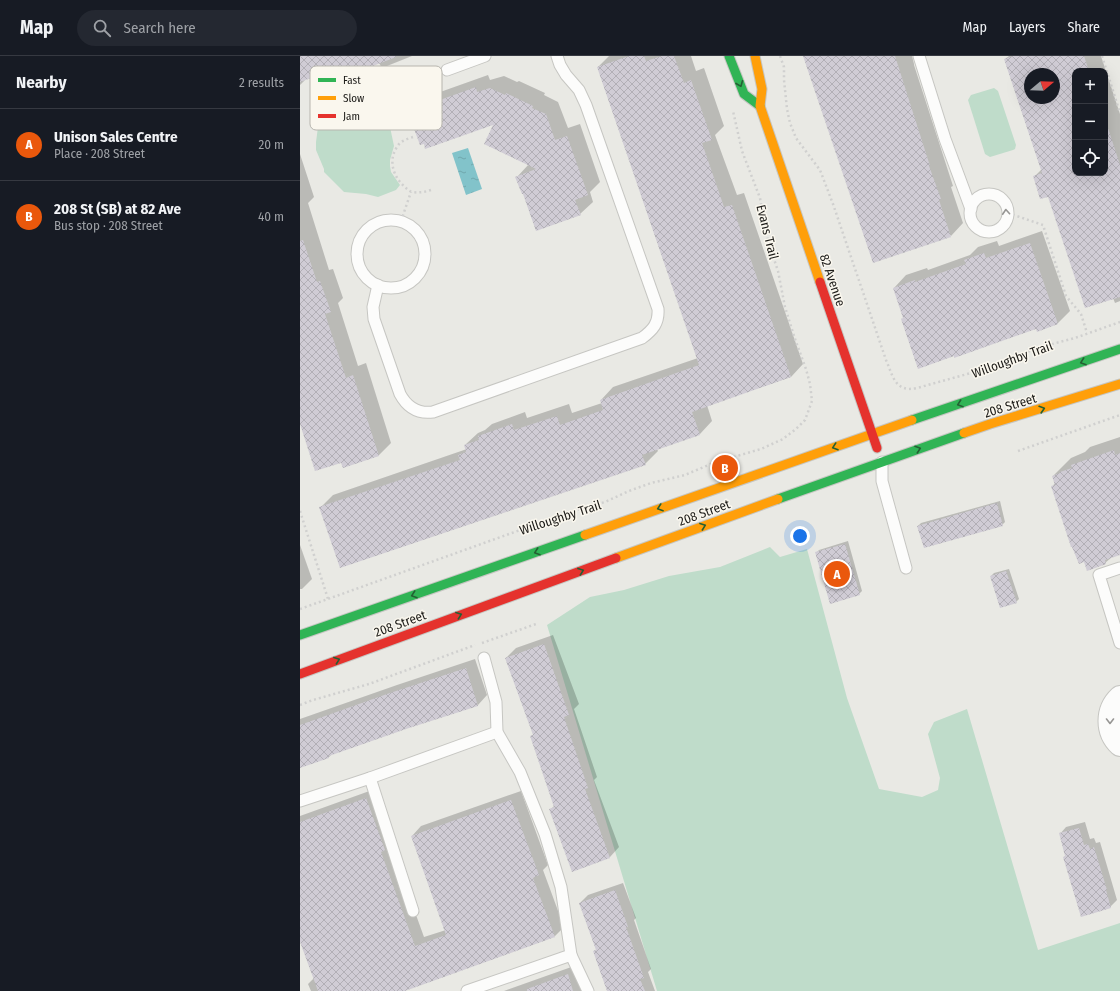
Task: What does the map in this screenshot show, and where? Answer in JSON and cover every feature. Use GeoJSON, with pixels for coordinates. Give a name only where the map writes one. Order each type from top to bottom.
{"type":"FeatureCollection","features":[{"type":"Feature","properties":{"kind":"main road"},"geometry":{"type":"LineString","coordinates":[[729,56],[744,94],[760,106]]}},
{"type":"Feature","properties":{"kind":"main road","name":"82 Avenue"},"geometry":{"type":"LineString","coordinates":[[755,56],[762,89],[760,106],[882,462]]}},
{"type":"Feature","properties":{"kind":"main road","name":"208 Street"},"geometry":{"type":"LineString","coordinates":[[300,635],[872,434],[1120,349]]}},
{"type":"Feature","properties":{"kind":"main road","name":"208 Street"},"geometry":{"type":"LineString","coordinates":[[300,674],[882,462],[990,424],[1120,384]]}},
{"type":"Feature","properties":{"kind":"street"},"geometry":{"type":"LineString","coordinates":[[1120,697],[1116,700],[1111,710],[1109,721],[1111,732],[1116,742],[1120,745]]}},
{"type":"Feature","properties":{"kind":"lane"},"geometry":{"type":"LineString","coordinates":[[448,70],[485,56]]}},
{"type":"Feature","properties":{"kind":"lane"},"geometry":{"type":"LineString","coordinates":[[378,285],[373,307],[374,319],[400,394],[403,401],[414,410],[425,414],[642,338],[657,323],[659,316],[658,309],[586,105],[579,90],[566,75],[560,65],[557,56]]}},
{"type":"Feature","properties":{"kind":"lane"},"geometry":{"type":"LineString","coordinates":[[919,56],[945,139],[971,209]]}},
{"type":"Feature","properties":{"kind":"lane"},"geometry":{"type":"LineString","coordinates":[[988,195],[994,195],[1000,198],[1007,207],[1008,213],[1004,225],[993,232],[987,232],[975,227],[970,215],[973,203],[982,196],[988,195]]}},
{"type":"Feature","properties":{"kind":"lane"},"geometry":{"type":"LineString","coordinates":[[389,220],[401,221],[412,226],[420,235],[425,246],[426,258],[422,269],[415,279],[405,285],[394,288],[382,287],[378,285],[371,282],[363,273],[358,262],[357,250],[361,239],[367,229],[377,222],[389,220]]}},
{"type":"Feature","properties":{"kind":"lane"},"geometry":{"type":"LineString","coordinates":[[882,462],[882,481],[906,568]]}},
{"type":"Feature","properties":{"kind":"lane"},"geometry":{"type":"LineString","coordinates":[[1120,568],[1099,575],[1120,643]]}},
{"type":"Feature","properties":{"kind":"lane"},"geometry":{"type":"LineString","coordinates":[[484,658],[496,702],[497,732],[520,772],[545,834],[562,887],[572,955],[588,991]]}},
{"type":"Feature","properties":{"kind":"lane"},"geometry":{"type":"LineString","coordinates":[[300,801],[370,778],[497,732]]}},
{"type":"Feature","properties":{"kind":"lane"},"geometry":{"type":"LineString","coordinates":[[370,778],[413,911]]}},
{"type":"Feature","properties":{"kind":"lane"},"geometry":{"type":"LineString","coordinates":[[467,991],[572,955]]}},
{"type":"Feature","properties":{"kind":"path","name":"Willoughby Trail"},"geometry":{"type":"LineString","coordinates":[[780,56],[784,67],[787,109],[790,123],[796,138],[820,170],[886,360],[897,384],[902,388],[910,389],[964,376],[989,368],[1037,348],[1087,334],[1120,322]]}},
{"type":"Feature","properties":{"kind":"path"},"geometry":{"type":"LineString","coordinates":[[1102,56],[1120,113]]}},
{"type":"Feature","properties":{"kind":"path","name":"Evans Trail"},"geometry":{"type":"LineString","coordinates":[[730,104],[737,126],[742,152],[760,198],[765,228],[778,271],[785,307],[809,379],[812,401],[808,412]]}},
{"type":"Feature","properties":{"kind":"path"},"geometry":{"type":"LineString","coordinates":[[413,137],[397,146],[393,163],[395,175],[410,192],[424,192],[431,190]]}},
{"type":"Feature","properties":{"kind":"path"},"geometry":{"type":"LineString","coordinates":[[401,221],[410,192]]}},
{"type":"Feature","properties":{"kind":"path"},"geometry":{"type":"LineString","coordinates":[[1008,213],[1043,225],[1066,296],[1081,314],[1087,334]]}},
{"type":"Feature","properties":{"kind":"path","name":"Willoughby Trail"},"geometry":{"type":"LineString","coordinates":[[300,609],[576,510],[605,502],[636,488],[685,475],[713,463],[761,449],[783,439],[796,429],[805,420],[808,412]]}},
{"type":"Feature","properties":{"kind":"path"},"geometry":{"type":"LineString","coordinates":[[1018,452],[1120,415]]}},
{"type":"Feature","properties":{"kind":"path"},"geometry":{"type":"LineString","coordinates":[[300,511],[328,599]]}},
{"type":"Feature","properties":{"kind":"path"},"geometry":{"type":"LineString","coordinates":[[300,705],[369,684],[536,624]]}},
{"type":"Feature","properties":{"kind":"green space"},"geometry":{"type":"Polygon","coordinates":[[[994,88],[998,91],[1016,145],[1015,149],[1013,150],[990,157],[985,154],[968,100],[971,95],[994,88]]]}},
{"type":"Feature","properties":{"kind":"green space"},"geometry":{"type":"Polygon","coordinates":[[[318,130],[391,130],[394,146],[390,160],[391,172],[400,185],[396,190],[378,197],[366,194],[344,192],[324,172],[316,150],[318,130]]]}},
{"type":"Feature","properties":{"kind":"green space"},"geometry":{"type":"Polygon","coordinates":[[[770,547],[780,557],[807,549],[847,698],[879,789],[922,797],[938,790],[940,778],[928,734],[934,722],[967,709],[1038,950],[1120,923],[1120,991],[657,991],[547,625],[590,597],[624,590],[669,576],[720,567],[770,547]]]}},
{"type":"Feature","properties":{"kind":"water"},"geometry":{"type":"Polygon","coordinates":[[[468,148],[482,189],[466,195],[452,153],[468,148]]]}},
{"type":"Feature","properties":{"kind":"building"},"geometry":{"type":"Polygon","coordinates":[[[300,56],[396,56],[373,66],[310,66],[310,78],[300,82],[300,56]]]}},
{"type":"Feature","properties":{"kind":"building"},"geometry":{"type":"Polygon","coordinates":[[[629,56],[644,56],[646,61],[662,56],[674,56],[684,83],[691,80],[712,140],[702,143],[724,207],[732,205],[791,377],[692,412],[700,435],[642,455],[646,465],[340,568],[319,507],[460,460],[458,455],[466,452],[464,445],[479,440],[478,436],[512,424],[514,430],[557,416],[560,425],[603,410],[600,400],[699,365],[597,67],[629,56]]]}},
{"type":"Feature","properties":{"kind":"building"},"geometry":{"type":"Polygon","coordinates":[[[803,56],[895,56],[929,166],[941,199],[939,200],[951,237],[873,263],[803,56]]]}},
{"type":"Feature","properties":{"kind":"building"},"geometry":{"type":"Polygon","coordinates":[[[1013,56],[1084,56],[1088,68],[1072,68],[1072,176],[1108,176],[1108,128],[1120,165],[1120,297],[1085,308],[1048,197],[1040,199],[1033,176],[1042,173],[1004,59],[1013,56]]]}},
{"type":"Feature","properties":{"kind":"building"},"geometry":{"type":"Polygon","coordinates":[[[476,87],[477,92],[490,88],[505,95],[506,93],[546,114],[555,140],[567,136],[588,195],[575,200],[581,215],[536,231],[523,194],[515,177],[536,169],[484,144],[493,125],[425,149],[424,144],[420,145],[414,130],[442,130],[442,99],[476,87]]]}},
{"type":"Feature","properties":{"kind":"building"},"geometry":{"type":"Polygon","coordinates":[[[303,240],[317,282],[320,281],[331,312],[325,314],[346,378],[353,375],[379,456],[343,468],[341,463],[315,471],[300,424],[300,241],[303,240]]]}},
{"type":"Feature","properties":{"kind":"building"},"geometry":{"type":"Polygon","coordinates":[[[1030,243],[1058,324],[1037,332],[1036,329],[918,369],[901,319],[903,318],[893,288],[966,264],[964,260],[984,253],[986,258],[1030,243]]]}},
{"type":"Feature","properties":{"kind":"building"},"geometry":{"type":"Polygon","coordinates":[[[1114,450],[1115,455],[1120,453],[1120,555],[1105,560],[1106,564],[1087,571],[1084,562],[1079,564],[1071,547],[1051,486],[1055,485],[1052,476],[1072,468],[1071,465],[1114,450]]]}},
{"type":"Feature","properties":{"kind":"building"},"geometry":{"type":"Polygon","coordinates":[[[997,503],[1003,526],[924,548],[917,526],[997,503]]]}},
{"type":"Feature","properties":{"kind":"building"},"geometry":{"type":"Polygon","coordinates":[[[845,544],[860,595],[830,604],[815,552],[845,544]]]}},
{"type":"Feature","properties":{"kind":"building"},"geometry":{"type":"Polygon","coordinates":[[[1006,571],[1017,603],[1000,608],[990,576],[1006,571]]]}},
{"type":"Feature","properties":{"kind":"building"},"geometry":{"type":"Polygon","coordinates":[[[544,644],[569,715],[564,717],[588,788],[585,789],[610,858],[572,872],[549,809],[554,807],[530,736],[533,735],[505,658],[544,644]]]}},
{"type":"Feature","properties":{"kind":"building"},"geometry":{"type":"Polygon","coordinates":[[[466,668],[478,706],[406,729],[329,756],[329,758],[300,768],[300,725],[466,668]]]}},
{"type":"Feature","properties":{"kind":"building"},"geometry":{"type":"Polygon","coordinates":[[[366,798],[385,850],[381,852],[415,946],[446,935],[411,836],[511,800],[539,875],[533,878],[555,937],[405,991],[318,991],[300,942],[300,822],[366,798]]]}},
{"type":"Feature","properties":{"kind":"building"},"geometry":{"type":"Polygon","coordinates":[[[1079,828],[1084,845],[1088,844],[1090,849],[1094,847],[1111,908],[1081,917],[1063,857],[1065,856],[1059,833],[1079,828]]]}},
{"type":"Feature","properties":{"kind":"building"},"geometry":{"type":"Polygon","coordinates":[[[615,890],[644,978],[640,979],[645,991],[607,991],[593,951],[596,950],[579,903],[615,890]]]}},
{"type":"Feature","properties":{"kind":"building"},"geometry":{"type":"Polygon","coordinates":[[[568,974],[573,991],[527,991],[527,989],[568,974]]]}},
{"type":"Feature","properties":{"kind":"traffic: fast"},"geometry":{"type":"LineString","coordinates":[[729,56],[744,94],[760,106]]}},
{"type":"Feature","properties":{"kind":"traffic: fast"},"geometry":{"type":"LineString","coordinates":[[912,420],[1120,349]]}},
{"type":"Feature","properties":{"kind":"traffic: fast"},"geometry":{"type":"LineString","coordinates":[[778,499],[964,433]]}},
{"type":"Feature","properties":{"kind":"traffic: fast"},"geometry":{"type":"LineString","coordinates":[[300,635],[585,535]]}},
{"type":"Feature","properties":{"kind":"traffic: slow"},"geometry":{"type":"LineString","coordinates":[[755,56],[762,89],[760,106],[820,282]]}},
{"type":"Feature","properties":{"kind":"traffic: slow"},"geometry":{"type":"LineString","coordinates":[[964,433],[1120,384]]}},
{"type":"Feature","properties":{"kind":"traffic: slow"},"geometry":{"type":"LineString","coordinates":[[585,535],[912,420]]}},
{"type":"Feature","properties":{"kind":"traffic: slow"},"geometry":{"type":"LineString","coordinates":[[616,558],[778,499]]}},
{"type":"Feature","properties":{"kind":"traffic: jam"},"geometry":{"type":"LineString","coordinates":[[820,282],[877,448]]}},
{"type":"Feature","properties":{"kind":"traffic: jam"},"geometry":{"type":"LineString","coordinates":[[300,674],[616,558]]}},
{"type":"Feature","properties":{"kind":"place","name":"208 St (SB) at 82 Ave"},"geometry":{"type":"Point","coordinates":[725,468]}},
{"type":"Feature","properties":{"kind":"place","name":"Unison Sales Centre"},"geometry":{"type":"Point","coordinates":[837,574]}}]}
